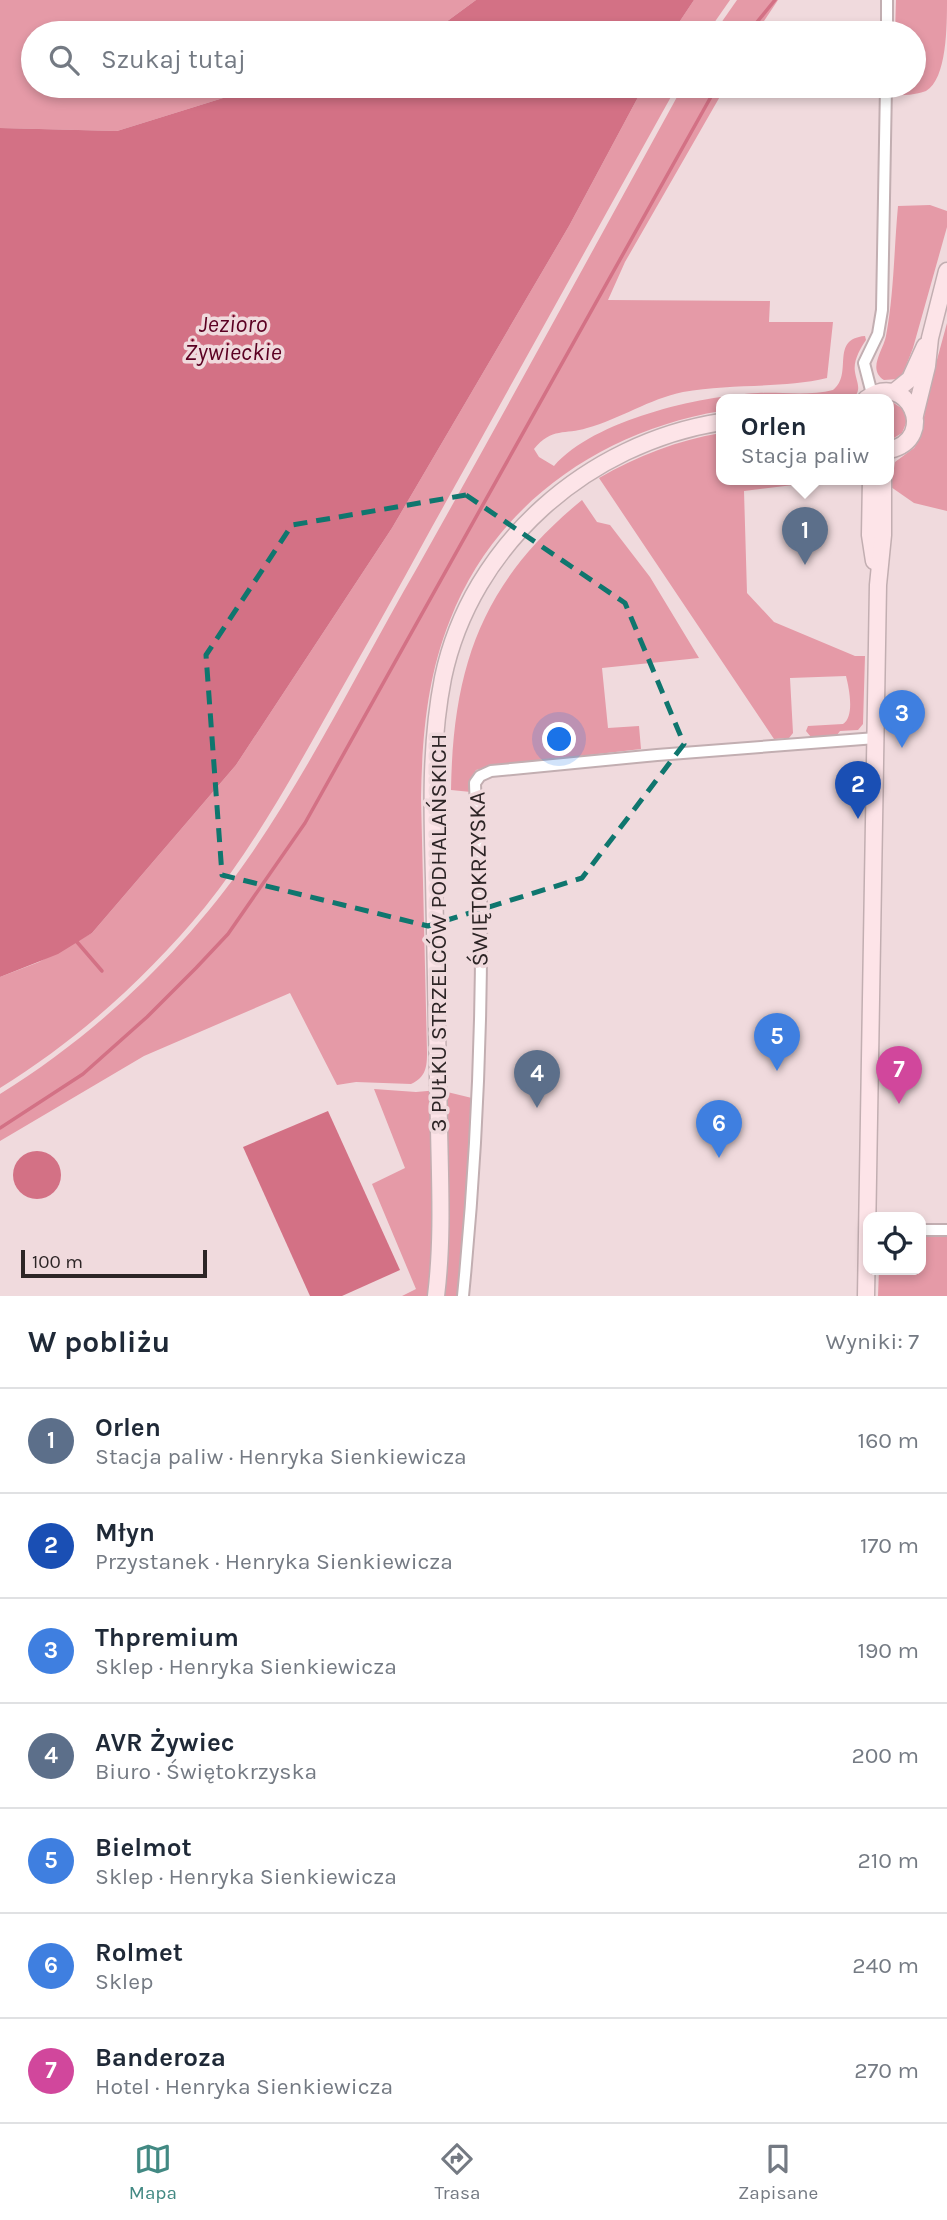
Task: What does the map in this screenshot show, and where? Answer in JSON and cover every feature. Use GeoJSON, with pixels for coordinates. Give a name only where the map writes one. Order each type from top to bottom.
{"type":"FeatureCollection","features":[{"type":"Feature","properties":{"kind":"main road"},"geometry":{"type":"LineString","coordinates":[[894,450],[906,442],[912,434],[927,366],[930,338],[947,271]]}},
{"type":"Feature","properties":{"kind":"main road"},"geometry":{"type":"LineString","coordinates":[[894,392],[910,379],[930,338]]}},
{"type":"Feature","properties":{"kind":"main road"},"geometry":{"type":"LineString","coordinates":[[876,394],[894,392],[907,401],[915,415]]}},
{"type":"Feature","properties":{"kind":"main road","name":"3 PUŁKU STRZELCÓW PODHALAŃSKICH"},"geometry":{"type":"LineString","coordinates":[[436,1296],[440,1221],[433,788],[437,715],[443,677],[452,646],[473,596],[496,559],[523,526],[554,497],[573,481],[632,448],[669,433],[716,423]]}},
{"type":"Feature","properties":{"kind":"main road"},"geometry":{"type":"LineString","coordinates":[[872,485],[870,534],[878,585]]}},
{"type":"Feature","properties":{"kind":"main road"},"geometry":{"type":"LineString","coordinates":[[868,1212],[878,585],[883,535],[883,485]]}},
{"type":"Feature","properties":{"kind":"main road"},"geometry":{"type":"LineString","coordinates":[[866,1296],[867,1275]]}},
{"type":"Feature","properties":{"kind":"street"},"geometry":{"type":"LineString","coordinates":[[887,0],[887,21]]}},
{"type":"Feature","properties":{"kind":"street"},"geometry":{"type":"LineString","coordinates":[[868,394],[864,367],[878,334],[882,310],[886,98]]}},
{"type":"Feature","properties":{"kind":"street","name":"ŚWIĘTOKRZYSKA"},"geometry":{"type":"LineString","coordinates":[[463,1296],[477,1076],[482,902],[475,783],[480,776],[491,771],[657,755],[876,738]]}},
{"type":"Feature","properties":{"kind":"street"},"geometry":{"type":"LineString","coordinates":[[926,1230],[947,1230]]}},
{"type":"Feature","properties":{"kind":"highlighted area"},"geometry":{"type":"Polygon","coordinates":[[[466,495],[625,603],[684,744],[582,878],[428,926],[222,875],[206,655],[292,525],[466,495]]]}},
{"type":"Feature","properties":{"kind":"shaded area"},"geometry":{"type":"Polygon","coordinates":[[[0,0],[476,0],[447,21],[21,21],[21,98],[223,98],[117,131],[0,128],[0,0]]]}},
{"type":"Feature","properties":{"kind":"shaded area"},"geometry":{"type":"Polygon","coordinates":[[[694,0],[730,0],[715,21],[680,21],[694,0]]]}},
{"type":"Feature","properties":{"kind":"shaded area"},"geometry":{"type":"Polygon","coordinates":[[[737,0],[778,0],[764,21],[722,21],[737,0]]]}},
{"type":"Feature","properties":{"kind":"shaded area"},"geometry":{"type":"Polygon","coordinates":[[[896,0],[947,0],[942,64],[933,85],[926,91],[926,21],[895,21],[896,0]]]}},
{"type":"Feature","properties":{"kind":"shaded area"},"geometry":{"type":"Polygon","coordinates":[[[638,98],[670,98],[392,600],[253,840],[205,907],[135,983],[57,1049],[0,1088],[0,977],[39,962],[92,933],[236,765],[392,528],[569,226],[638,98]]]}},
{"type":"Feature","properties":{"kind":"shaded area"},"geometry":{"type":"Polygon","coordinates":[[[676,98],[719,98],[625,262],[608,300],[770,301],[769,322],[833,322],[827,378],[792,384],[683,392],[658,399],[599,424],[547,437],[534,449],[539,457],[554,466],[572,450],[621,423],[678,405],[716,398],[716,412],[677,421],[634,436],[594,455],[557,480],[524,508],[494,541],[470,579],[450,620],[431,686],[423,753],[421,798],[427,1052],[423,1075],[411,1084],[356,1082],[337,1085],[290,993],[144,1056],[0,1141],[0,1094],[71,1045],[136,988],[196,925],[249,857],[336,714],[676,98]]]}},
{"type":"Feature","properties":{"kind":"shaded area"},"geometry":{"type":"Polygon","coordinates":[[[930,205],[947,211],[947,227],[904,371],[898,379],[884,380],[879,376],[876,365],[889,320],[898,206],[930,205]]]}},
{"type":"Feature","properties":{"kind":"shaded area"},"geometry":{"type":"Polygon","coordinates":[[[947,323],[947,511],[914,503],[891,487],[894,485],[895,462],[914,448],[920,439],[929,389],[947,323]]]}},
{"type":"Feature","properties":{"kind":"shaded area"},"geometry":{"type":"Polygon","coordinates":[[[865,336],[866,340],[855,364],[856,394],[746,394],[815,393],[833,390],[842,375],[848,343],[865,336]]]}},
{"type":"Feature","properties":{"kind":"shaded area"},"geometry":{"type":"Polygon","coordinates":[[[894,403],[903,409],[907,421],[902,433],[894,438],[894,403]]]}},
{"type":"Feature","properties":{"kind":"shaded area"},"geometry":{"type":"Polygon","coordinates":[[[716,434],[716,485],[794,485],[744,491],[747,593],[774,622],[855,656],[865,656],[863,724],[858,730],[811,737],[806,731],[808,726],[843,724],[847,720],[850,702],[846,676],[790,678],[793,733],[789,738],[774,739],[599,478],[658,450],[716,434]]]}},
{"type":"Feature","properties":{"kind":"shaded area"},"geometry":{"type":"Polygon","coordinates":[[[582,500],[597,522],[610,525],[650,577],[699,658],[602,668],[608,728],[639,726],[641,749],[487,767],[476,770],[472,778],[471,792],[451,790],[458,703],[467,664],[480,628],[498,594],[520,562],[548,531],[582,500]]]}},
{"type":"Feature","properties":{"kind":"shaded area"},"geometry":{"type":"Polygon","coordinates":[[[374,1089],[416,1092],[439,1090],[476,1099],[463,1296],[402,1296],[416,1289],[372,1184],[405,1168],[374,1089]]]}},
{"type":"Feature","properties":{"kind":"shaded area"},"geometry":{"type":"Polygon","coordinates":[[[926,1236],[947,1236],[947,1296],[878,1296],[879,1275],[926,1275],[926,1236]]]}},
{"type":"Feature","properties":{"kind":"water"},"geometry":{"type":"Polygon","coordinates":[[[476,0],[694,0],[680,21],[447,21],[476,0]]]}},
{"type":"Feature","properties":{"kind":"water","name":"Jezioro Żywieckie"},"geometry":{"type":"Polygon","coordinates":[[[223,98],[638,98],[569,226],[392,528],[236,765],[92,933],[58,954],[0,977],[0,128],[117,131],[223,98]]]}},
{"type":"Feature","properties":{"kind":"water"},"geometry":{"type":"Polygon","coordinates":[[[328,1111],[400,1270],[342,1296],[310,1296],[243,1147],[328,1111]]]}},
{"type":"Feature","properties":{"kind":"water"},"geometry":{"type":"Polygon","coordinates":[[[37,1151],[54,1158],[61,1175],[54,1192],[37,1199],[20,1192],[13,1175],[20,1158],[37,1151]]]}},
{"type":"Feature","properties":{"kind":"waterway"},"geometry":{"type":"LineString","coordinates":[[758,21],[775,0]]}},
{"type":"Feature","properties":{"kind":"waterway"},"geometry":{"type":"LineString","coordinates":[[0,1128],[83,1074],[147,1017],[228,934],[305,823],[710,98]]}},
{"type":"Feature","properties":{"kind":"waterway"},"geometry":{"type":"LineString","coordinates":[[77,942],[102,971]]}},
{"type":"Feature","properties":{"kind":"place","name":"Orlen"},"geometry":{"type":"Point","coordinates":[805,565]}},
{"type":"Feature","properties":{"kind":"place","name":"Thpremium"},"geometry":{"type":"Point","coordinates":[902,748]}},
{"type":"Feature","properties":{"kind":"place","name":"Młyn"},"geometry":{"type":"Point","coordinates":[858,819]}},
{"type":"Feature","properties":{"kind":"place","name":"Bielmot"},"geometry":{"type":"Point","coordinates":[777,1071]}},
{"type":"Feature","properties":{"kind":"place","name":"Banderoza"},"geometry":{"type":"Point","coordinates":[899,1104]}},
{"type":"Feature","properties":{"kind":"place","name":"AVR Żywiec"},"geometry":{"type":"Point","coordinates":[537,1108]}},
{"type":"Feature","properties":{"kind":"place","name":"Rolmet"},"geometry":{"type":"Point","coordinates":[719,1158]}}]}
